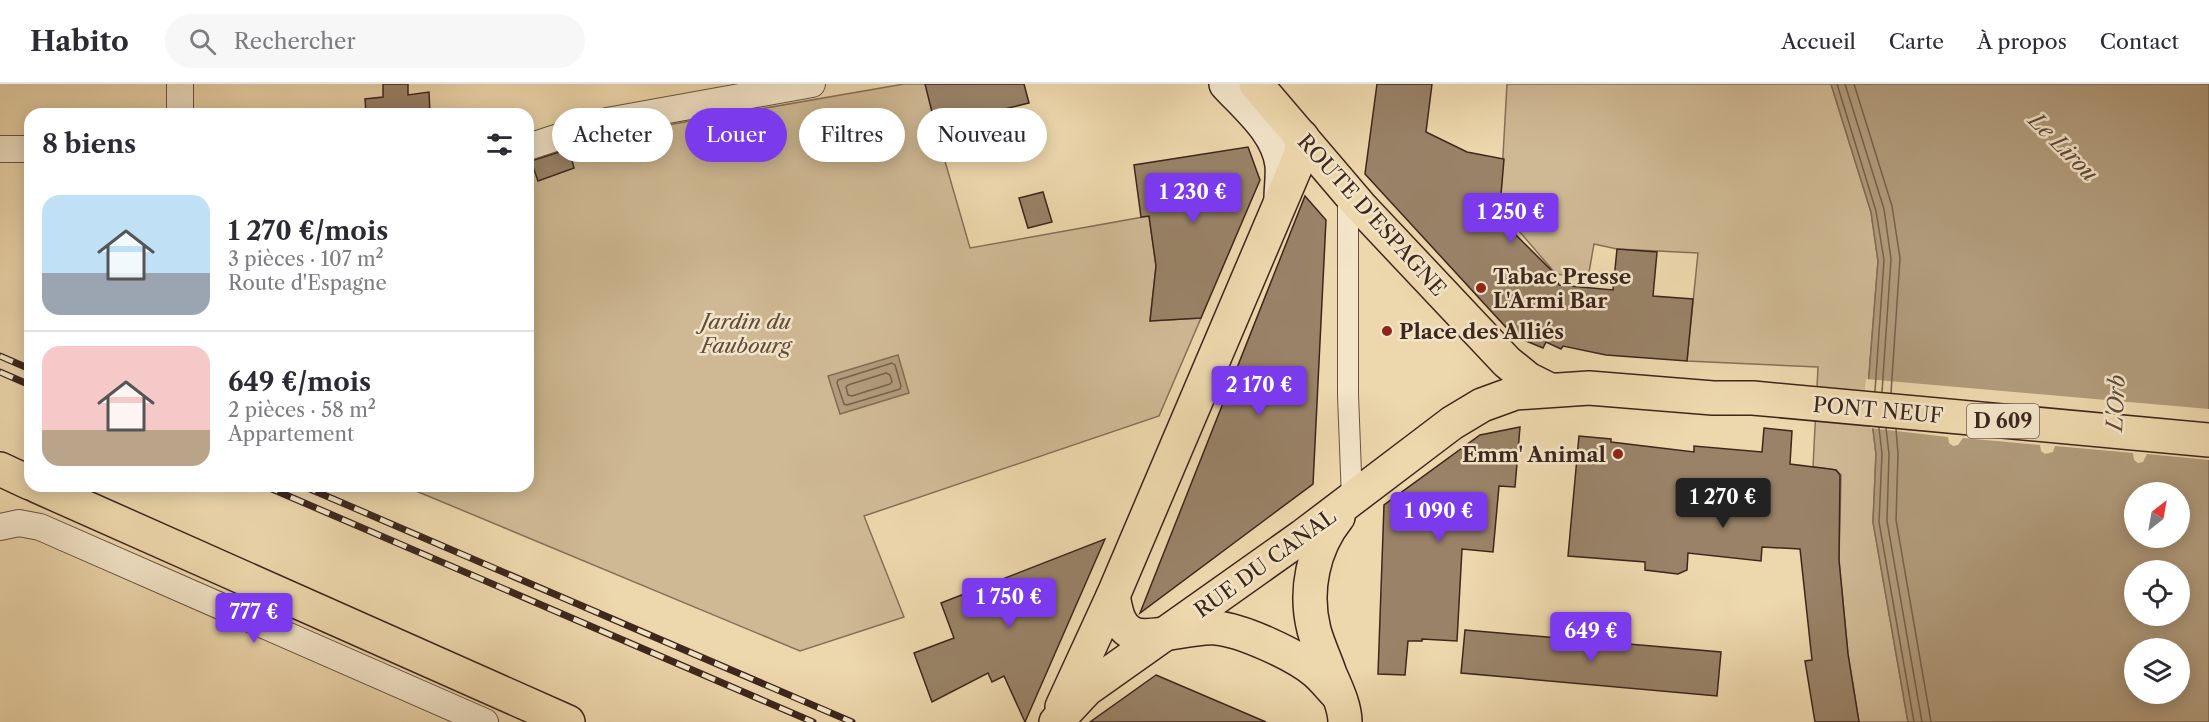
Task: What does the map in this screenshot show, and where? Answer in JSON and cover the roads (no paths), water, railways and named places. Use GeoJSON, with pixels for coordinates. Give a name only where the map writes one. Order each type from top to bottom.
{"type":"FeatureCollection","features":[{"type":"Feature","properties":{"kind":"main road"},"geometry":{"type":"LineString","coordinates":[[1226,84],[1263,124],[1277,144],[1282,166],[1281,199]]}},
{"type":"Feature","properties":{"kind":"main road","name":"ROUTE D'ESPAGNE"},"geometry":{"type":"LineString","coordinates":[[1256,84],[1348,193],[1507,362],[1528,379],[1550,390]]}},
{"type":"Feature","properties":{"kind":"main road"},"geometry":{"type":"LineString","coordinates":[[1056,722],[1113,596],[1301,152],[1302,137]]}},
{"type":"Feature","properties":{"kind":"main road","name":"PONT NEUF"},"geometry":{"type":"LineString","coordinates":[[1550,390],[1589,388],[1713,398],[1753,398],[2209,440]]}},
{"type":"Feature","properties":{"kind":"main road","name":"RUE DU CANAL"},"geometry":{"type":"LineString","coordinates":[[1113,596],[1118,619],[1130,633],[1147,637],[1170,632],[1427,444],[1452,423],[1482,405],[1515,393],[1550,390]]}},
{"type":"Feature","properties":{"kind":"main road"},"geometry":{"type":"LineString","coordinates":[[0,470],[24,480]]}},
{"type":"Feature","properties":{"kind":"main road"},"geometry":{"type":"LineString","coordinates":[[50,492],[568,722]]}},
{"type":"Feature","properties":{"kind":"main road"},"geometry":{"type":"LineString","coordinates":[[1342,709],[1314,629],[1310,593],[1313,561],[1326,532],[1352,499]]}},
{"type":"Feature","properties":{"kind":"main road"},"geometry":{"type":"LineString","coordinates":[[1056,722],[1088,689],[1170,632],[1215,627],[1256,638],[1315,671],[1342,709]]}},
{"type":"Feature","properties":{"kind":"street"},"geometry":{"type":"LineString","coordinates":[[180,84],[180,108]]}},
{"type":"Feature","properties":{"kind":"street"},"geometry":{"type":"LineString","coordinates":[[534,145],[607,121],[812,84]]}},
{"type":"Feature","properties":{"kind":"street"},"geometry":{"type":"LineString","coordinates":[[0,149],[24,149]]}},
{"type":"Feature","properties":{"kind":"street"},"geometry":{"type":"LineString","coordinates":[[1348,193],[1348,395],[1352,499]]}},
{"type":"Feature","properties":{"kind":"street"},"geometry":{"type":"LineString","coordinates":[[0,527],[19,523],[40,527],[485,722]]}},
{"type":"Feature","properties":{"kind":"water"},"geometry":{"type":"Polygon","coordinates":[[[1831,84],[2209,84],[2209,722],[1908,722],[1873,522],[1876,454],[1868,388],[1878,261],[1871,212],[1831,84]]]}},
{"type":"Feature","properties":{"kind":"water"},"geometry":{"type":"Polygon","coordinates":[[[898,355],[909,393],[840,414],[828,376],[898,355]]]}},
{"type":"Feature","properties":{"kind":"railway"},"geometry":{"type":"LineString","coordinates":[[0,356],[24,366]]}},
{"type":"Feature","properties":{"kind":"railway"},"geometry":{"type":"LineString","coordinates":[[0,372],[24,382]]}},
{"type":"Feature","properties":{"kind":"railway"},"geometry":{"type":"LineString","coordinates":[[279,492],[813,722]]}},
{"type":"Feature","properties":{"kind":"railway"},"geometry":{"type":"LineString","coordinates":[[317,492],[852,722]]}},
{"type":"Feature","properties":{"kind":"place","name":"Tabac Presse L'Armi Bar"},"geometry":{"type":"Point","coordinates":[1481,288]}},
{"type":"Feature","properties":{"kind":"place","name":"Place des Alliés"},"geometry":{"type":"Point","coordinates":[1387,331]}},
{"type":"Feature","properties":{"kind":"place","name":"Emm' Animal"},"geometry":{"type":"Point","coordinates":[1618,454]}},
{"type":"Feature","properties":{"kind":"water label","name":"Le Lirou"},"geometry":{"type":"Point","coordinates":[2063,147]}},
{"type":"Feature","properties":{"kind":"water label","name":"L'Orb"},"geometry":{"type":"Point","coordinates":[2116,403]}},
{"type":"Feature","properties":{"kind":"park label","name":"Jardin du Faubourg"},"geometry":{"type":"Point","coordinates":[746,333]}}]}
